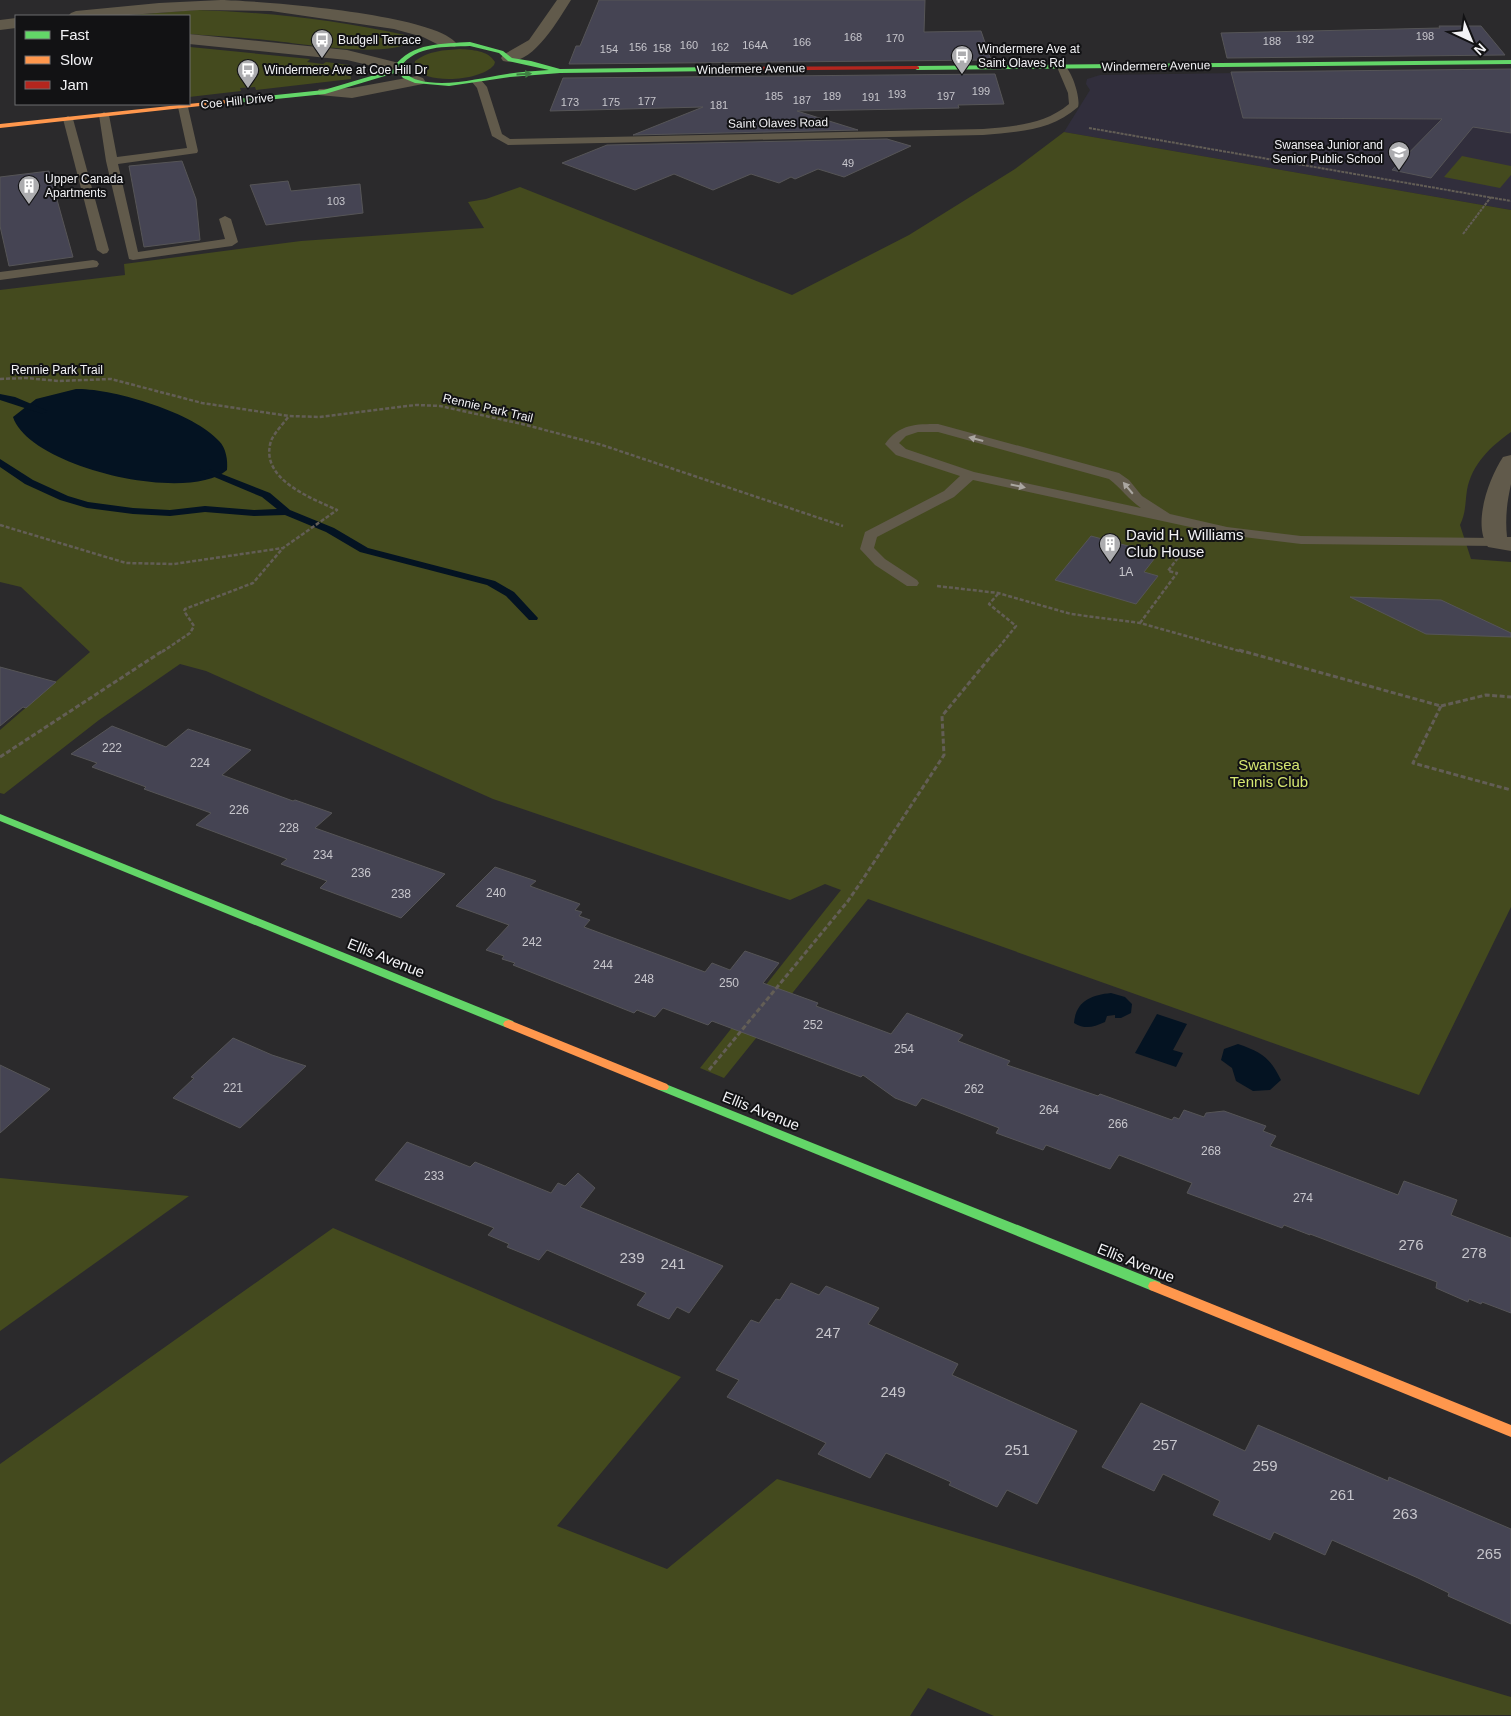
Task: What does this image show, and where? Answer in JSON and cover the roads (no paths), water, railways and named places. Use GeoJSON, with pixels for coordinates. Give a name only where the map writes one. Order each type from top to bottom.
{"type":"FeatureCollection","features":[{"type":"Feature","properties":{"kind":"street"},"geometry":{"type":"LineString","coordinates":[[505,56],[539,39],[564,0]]}},
{"type":"Feature","properties":{"kind":"street","name":"Windermere Avenue"},"geometry":{"type":"LineString","coordinates":[[85,15],[166,6],[242,5],[328,13],[374,21],[437,36],[449,44]]}},
{"type":"Feature","properties":{"kind":"street"},"geometry":{"type":"LineString","coordinates":[[0,25],[15,23]]}},
{"type":"Feature","properties":{"kind":"street"},"geometry":{"type":"LineString","coordinates":[[398,69],[399,61],[419,50],[425,38],[421,33]]}},
{"type":"Feature","properties":{"kind":"street","name":"Windermere Avenue"},"geometry":{"type":"LineString","coordinates":[[190,39],[347,55],[398,69],[405,77],[417,81],[446,85],[482,81],[510,75],[560,71],[1511,62]]}},
{"type":"Feature","properties":{"kind":"street","name":"Windermere Avenue"},"geometry":{"type":"LineString","coordinates":[[347,55],[419,50],[449,44],[476,45],[505,56],[560,71]]}},
{"type":"Feature","properties":{"kind":"street","name":"Windermere Avenue"},"geometry":{"type":"LineString","coordinates":[[482,81],[508,68],[505,56]]}},
{"type":"Feature","properties":{"kind":"street","name":"Coe Hill Drive"},"geometry":{"type":"LineString","coordinates":[[325,92],[398,69]]}},
{"type":"Feature","properties":{"kind":"street","name":"Coe Hill Drive"},"geometry":{"type":"LineString","coordinates":[[0,126],[325,92],[352,92],[417,81]]}},
{"type":"Feature","properties":{"kind":"street"},"geometry":{"type":"LineString","coordinates":[[1504,543],[1493,514],[1498,487],[1511,462]]}},
{"type":"Feature","properties":{"kind":"street","name":"Ellis Avenue"},"geometry":{"type":"LineString","coordinates":[[0,817],[1511,1431]]}},
{"type":"Feature","properties":{"kind":"lane","name":"Saint Olaves Road"},"geometry":{"type":"LineString","coordinates":[[482,81],[482,87],[497,136],[508,142],[983,132],[1036,126],[1066,113],[1074,104],[1073,93],[1062,67]]}},
{"type":"Feature","properties":{"kind":"lane"},"geometry":{"type":"LineString","coordinates":[[112,160],[193,151],[183,107]]}},
{"type":"Feature","properties":{"kind":"lane"},"geometry":{"type":"LineString","coordinates":[[104,115],[133,256],[232,242],[225,219]]}},
{"type":"Feature","properties":{"kind":"lane"},"geometry":{"type":"LineString","coordinates":[[68,119],[102,250]]}},
{"type":"Feature","properties":{"kind":"lane"},"geometry":{"type":"LineString","coordinates":[[0,276],[92,264]]}},
{"type":"Feature","properties":{"kind":"lane"},"geometry":{"type":"LineString","coordinates":[[1166,518],[1137,499],[1124,483],[1114,476],[938,428],[913,428],[898,434],[892,444],[900,452],[970,475],[1202,526],[1228,531],[1301,540],[1504,543]]}},
{"type":"Feature","properties":{"kind":"lane"},"geometry":{"type":"LineString","coordinates":[[912,583],[880,562],[867,549],[870,535],[949,494],[970,475]]}},
{"type":"Feature","properties":{"kind":"water"},"geometry":{"type":"Polygon","coordinates":[[[76,389],[110,393],[131,398],[152,404],[192,421],[219,441],[226,454],[227,470],[207,480],[179,483],[146,481],[111,475],[77,465],[48,451],[25,435],[13,417],[36,399],[76,389]]]}},
{"type":"Feature","properties":{"kind":"water"},"geometry":{"type":"Polygon","coordinates":[[[1111,993],[1125,997],[1132,1004],[1131,1013],[1121,1018],[1115,1018],[1115,1015],[1107,1016],[1105,1022],[1090,1027],[1074,1023],[1075,1015],[1081,1004],[1097,995],[1111,993]]]}},
{"type":"Feature","properties":{"kind":"water"},"geometry":{"type":"Polygon","coordinates":[[[1157,1014],[1187,1024],[1173,1050],[1183,1053],[1176,1067],[1135,1053],[1157,1014]]]}},
{"type":"Feature","properties":{"kind":"water"},"geometry":{"type":"Polygon","coordinates":[[[1238,1044],[1264,1056],[1273,1066],[1281,1080],[1270,1090],[1253,1091],[1236,1081],[1232,1068],[1221,1060],[1224,1049],[1238,1044]]]}},
{"type":"Feature","properties":{"kind":"waterway"},"geometry":{"type":"LineString","coordinates":[[0,397],[12,399],[43,411]]}},
{"type":"Feature","properties":{"kind":"waterway"},"geometry":{"type":"LineString","coordinates":[[0,462],[29,482],[64,498],[87,505],[133,511],[170,513],[205,509],[254,513],[286,512]]}},
{"type":"Feature","properties":{"kind":"waterway"},"geometry":{"type":"LineString","coordinates":[[205,471],[266,495],[286,512]]}},
{"type":"Feature","properties":{"kind":"waterway"},"geometry":{"type":"LineString","coordinates":[[286,512],[330,530],[364,550],[491,583],[510,594],[533,618]]}},
{"type":"Feature","properties":{"kind":"place","name":"Budgell Terrace"},"geometry":{"type":"Point","coordinates":[322,59]}},
{"type":"Feature","properties":{"kind":"place","name":"Windermere Ave at Saint Olaves Rd"},"geometry":{"type":"Point","coordinates":[962,75]}},
{"type":"Feature","properties":{"kind":"place","name":"Windermere Ave at Coe Hill Dr"},"geometry":{"type":"Point","coordinates":[248,89]}},
{"type":"Feature","properties":{"kind":"place","name":"Swansea Junior and Senior Public School"},"geometry":{"type":"Point","coordinates":[1399,171]}},
{"type":"Feature","properties":{"kind":"place","name":"Upper Canada Apartments"},"geometry":{"type":"Point","coordinates":[29,205]}},
{"type":"Feature","properties":{"kind":"place","name":"David H. Williams Club House"},"geometry":{"type":"Point","coordinates":[1110,563]}},
{"type":"Feature","properties":{"kind":"park label","name":"Swansea Tennis Club"},"geometry":{"type":"Point","coordinates":[1269,774]}}]}
